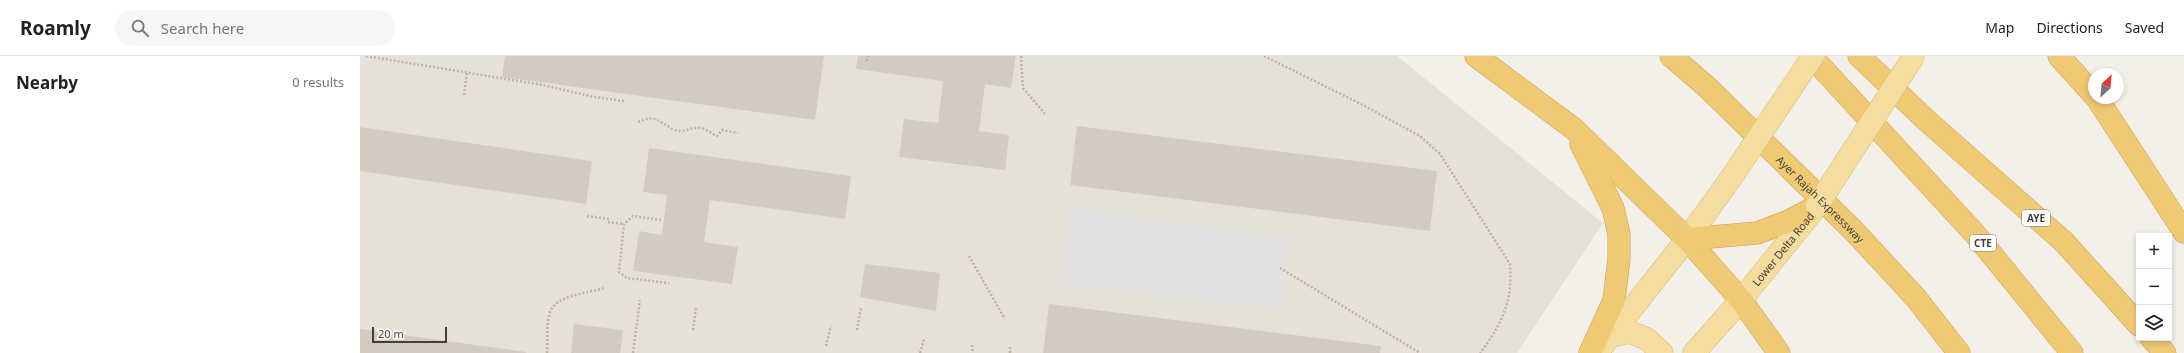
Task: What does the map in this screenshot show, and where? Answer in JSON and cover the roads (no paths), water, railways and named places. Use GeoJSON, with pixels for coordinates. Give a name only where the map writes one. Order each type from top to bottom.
{"type":"FeatureCollection","features":[{"type":"Feature","properties":{"kind":"highway"},"geometry":{"type":"LineString","coordinates":[[1476,56],[1574,129],[1687,239],[1741,300],[1779,353]]}},
{"type":"Feature","properties":{"kind":"highway","name":"Ayer Rajah Expressway"},"geometry":{"type":"LineString","coordinates":[[1671,56],[1707,87],[1853,230],[1916,298],[1959,353]]}},
{"type":"Feature","properties":{"kind":"highway","name":"CTE"},"geometry":{"type":"LineString","coordinates":[[1812,56],[1975,234],[2072,353]]}},
{"type":"Feature","properties":{"kind":"highway","name":"AYE"},"geometry":{"type":"LineString","coordinates":[[1859,56],[1925,119],[2064,242],[2136,322]]}},
{"type":"Feature","properties":{"kind":"highway"},"geometry":{"type":"LineString","coordinates":[[2059,56],[2088,88]]}},
{"type":"Feature","properties":{"kind":"highway"},"geometry":{"type":"LineString","coordinates":[[2101,104],[2184,232]]}},
{"type":"Feature","properties":{"kind":"highway"},"geometry":{"type":"LineString","coordinates":[[1574,129],[1613,208],[1619,234],[1619,259],[1614,300],[1590,353]]}},
{"type":"Feature","properties":{"kind":"highway"},"geometry":{"type":"LineString","coordinates":[[1687,239],[1757,233],[1794,225],[1817,206]]}},
{"type":"Feature","properties":{"kind":"highway"},"geometry":{"type":"LineString","coordinates":[[2154,341],[2165,353]]}},
{"type":"Feature","properties":{"kind":"main road"},"geometry":{"type":"LineString","coordinates":[[1597,353],[1687,239],[1729,181],[1812,56]]}},
{"type":"Feature","properties":{"kind":"main road","name":"Lower Delta Road"},"geometry":{"type":"LineString","coordinates":[[1817,206],[1914,56]]}},
{"type":"Feature","properties":{"kind":"main road","name":"Lower Delta Road"},"geometry":{"type":"LineString","coordinates":[[1694,353],[1741,300],[1794,225]]}},
{"type":"Feature","properties":{"kind":"main road"},"geometry":{"type":"LineString","coordinates":[[1611,336],[1630,332],[1647,339],[1662,353]]}}]}
